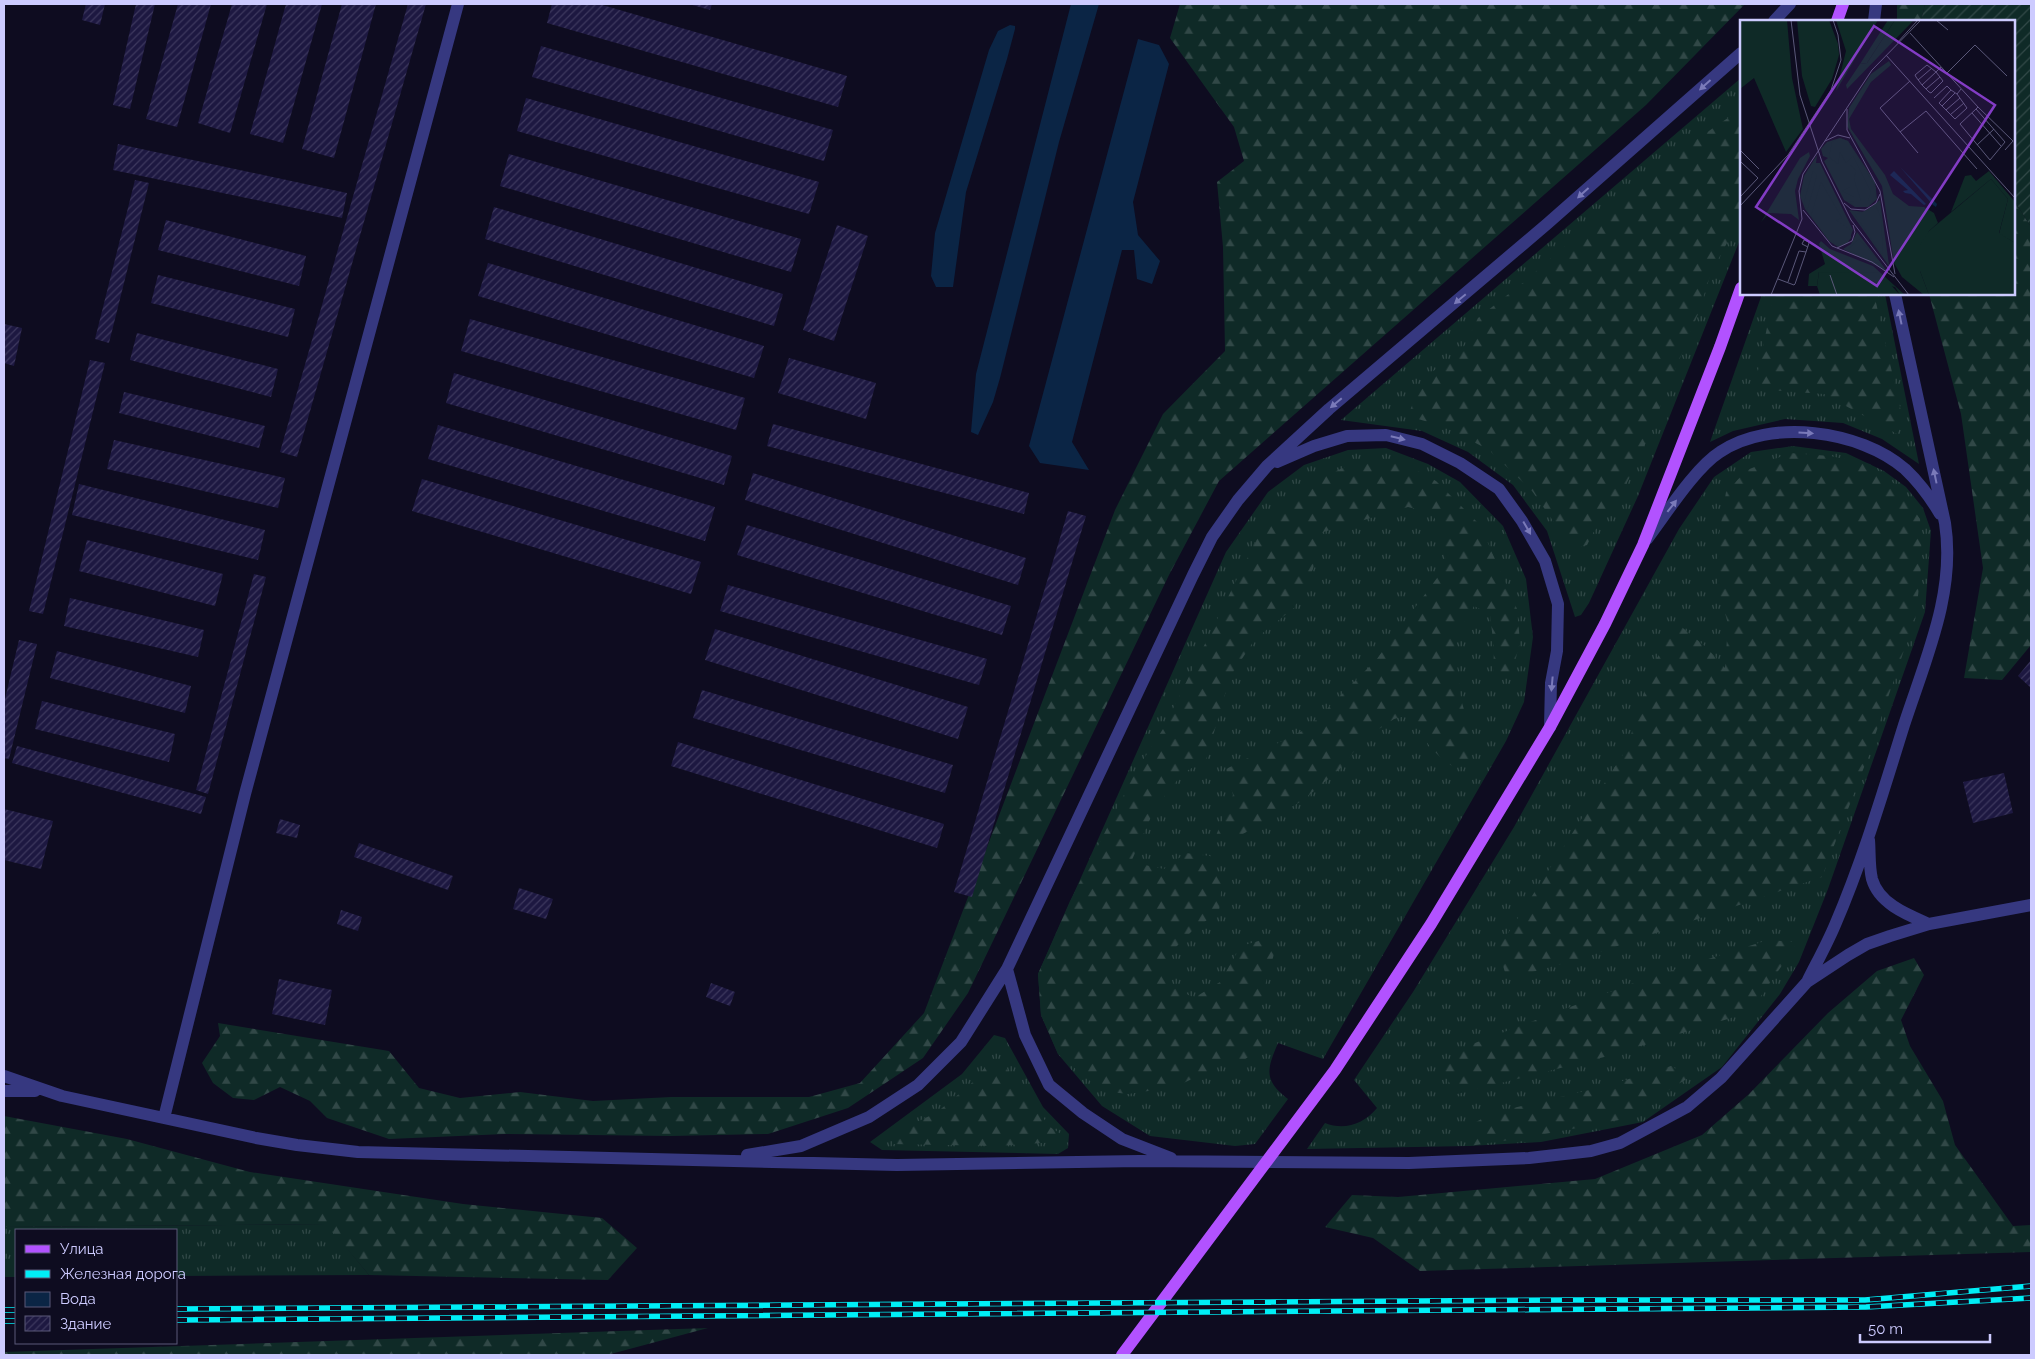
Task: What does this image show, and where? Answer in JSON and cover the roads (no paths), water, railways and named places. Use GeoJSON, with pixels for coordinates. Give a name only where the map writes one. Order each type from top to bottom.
{"type":"FeatureCollection","features":[{"type":"Feature","properties":{"kind":"main road"},"geometry":{"type":"LineString","coordinates":[[1836,20],[1843,4]]}},
{"type":"Feature","properties":{"kind":"main road"},"geometry":{"type":"LineString","coordinates":[[1122,1355],[1335,1070],[1431,924],[1550,728],[1605,624],[1643,545],[1740,291]]}},
{"type":"Feature","properties":{"kind":"street"},"geometry":{"type":"LineString","coordinates":[[164,1118],[245,794],[458,4]]}},
{"type":"Feature","properties":{"kind":"street"},"geometry":{"type":"LineString","coordinates":[[1775,20],[1790,4]]}},
{"type":"Feature","properties":{"kind":"street"},"geometry":{"type":"LineString","coordinates":[[1874,20],[1876,4]]}},
{"type":"Feature","properties":{"kind":"street"},"geometry":{"type":"LineString","coordinates":[[723,1160],[801,1146],[869,1117],[918,1085],[961,1042],[1007,969],[1212,537],[1238,500],[1267,466],[1329,409],[1547,224],[1740,54]]}},
{"type":"Feature","properties":{"kind":"street"},"geometry":{"type":"LineString","coordinates":[[1807,982],[1835,925],[1869,835],[1938,620],[1948,564],[1949,544],[1945,523],[1895,295]]}},
{"type":"Feature","properties":{"kind":"street"},"geometry":{"type":"LineString","coordinates":[[1643,545],[1707,462],[1721,451],[1745,440],[1786,432],[1829,435],[1866,447],[1885,457],[1904,468],[1919,483],[1945,523]]}},
{"type":"Feature","properties":{"kind":"street"},"geometry":{"type":"LineString","coordinates":[[1267,466],[1314,446],[1347,436],[1386,435],[1422,444],[1460,463],[1499,489],[1522,521],[1545,561],[1558,604],[1557,651],[1551,683],[1550,728]]}},
{"type":"Feature","properties":{"kind":"street"},"geometry":{"type":"LineString","coordinates":[[1869,835],[1872,880],[1885,900],[1902,912],[1929,924]]}},
{"type":"Feature","properties":{"kind":"street"},"geometry":{"type":"LineString","coordinates":[[4,1076],[45,1092],[164,1118],[297,1145],[358,1152],[897,1165],[1179,1161],[1409,1163],[1529,1158],[1591,1151],[1620,1143],[1687,1107],[1721,1078],[1807,982],[1834,963],[1867,944],[1929,924],[2031,905]]}},
{"type":"Feature","properties":{"kind":"street"},"geometry":{"type":"LineString","coordinates":[[1007,969],[1025,1035],[1049,1085],[1083,1113],[1122,1139],[1179,1161]]}},
{"type":"Feature","properties":{"kind":"street"},"geometry":{"type":"LineString","coordinates":[[4,1091],[45,1092]]}},
{"type":"Feature","properties":{"kind":"water"},"geometry":{"type":"Polygon","coordinates":[[[1071,4],[1099,4],[1059,142],[1000,378],[993,402],[978,435],[971,432],[976,374],[1071,4]]]}},
{"type":"Feature","properties":{"kind":"water"},"geometry":{"type":"Polygon","coordinates":[[[1010,25],[1015,26],[1015,29],[966,192],[953,287],[936,287],[931,276],[935,233],[989,50],[998,31],[1010,25]]]}},
{"type":"Feature","properties":{"kind":"water"},"geometry":{"type":"Polygon","coordinates":[[[1138,39],[1159,45],[1169,64],[1133,202],[1138,235],[1160,261],[1152,284],[1137,279],[1134,250],[1122,250],[1072,442],[1089,470],[1040,463],[1029,446],[1138,39]]]}},
{"type":"Feature","properties":{"kind":"railway"},"geometry":{"type":"LineString","coordinates":[[178,1309],[1574,1300],[1865,1300],[2031,1286]]}},
{"type":"Feature","properties":{"kind":"railway"},"geometry":{"type":"LineString","coordinates":[[178,1320],[1866,1307],[2031,1298]]}},
{"type":"Feature","properties":{"kind":"railway"},"geometry":{"type":"LineString","coordinates":[[4,1310],[15,1310]]}},
{"type":"Feature","properties":{"kind":"railway"},"geometry":{"type":"LineString","coordinates":[[4,1321],[15,1321]]}}]}
